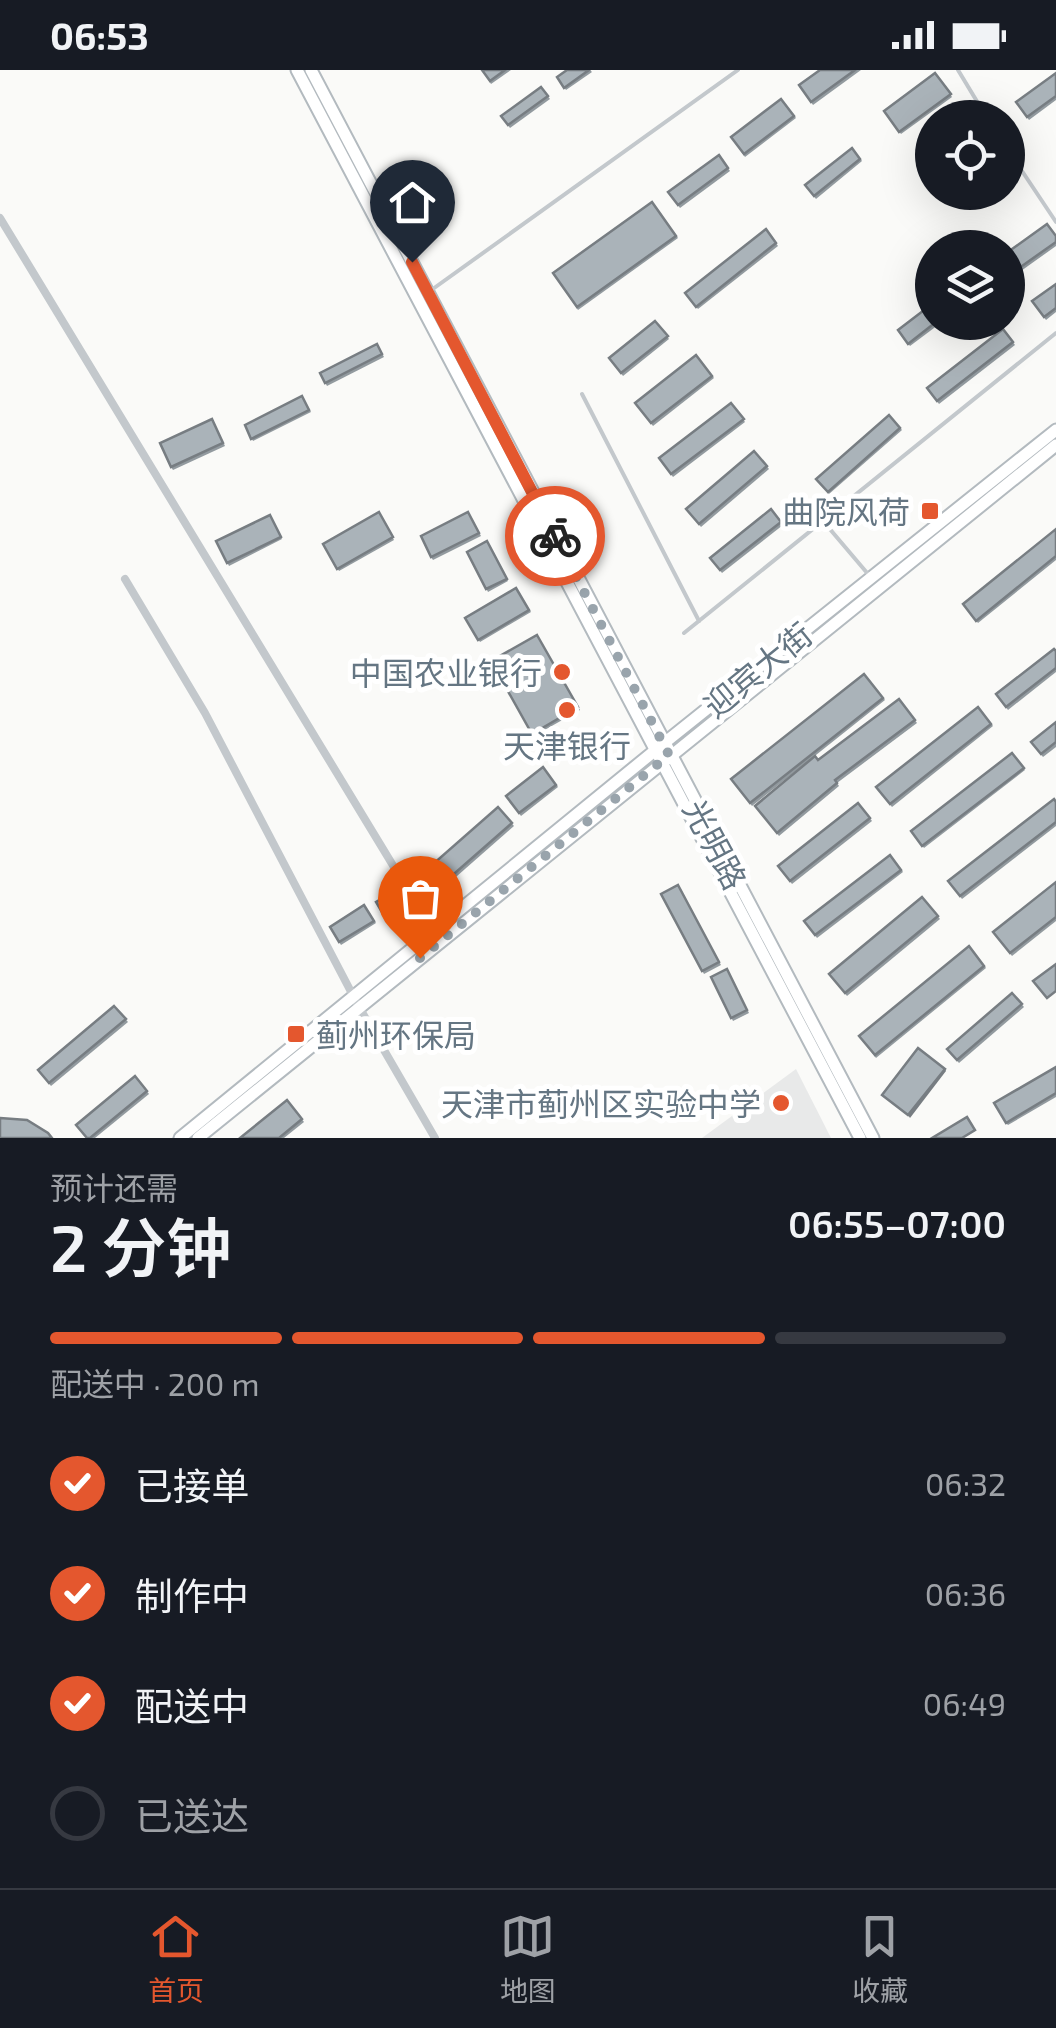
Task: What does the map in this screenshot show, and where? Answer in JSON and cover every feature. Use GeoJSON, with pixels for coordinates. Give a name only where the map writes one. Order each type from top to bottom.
{"type":"FeatureCollection","features":[{"type":"Feature","properties":{"kind":"main road","name":"光明路"},"geometry":{"type":"LineString","coordinates":[[297,70],[423,296]]}},
{"type":"Feature","properties":{"kind":"main road","name":"光明路"},"geometry":{"type":"LineString","coordinates":[[310,70],[423,296],[860,1138]]}},
{"type":"Feature","properties":{"kind":"main road","name":"迎宾大街"},"geometry":{"type":"LineString","coordinates":[[180,1138],[199,1135],[871,578],[1056,430]]}},
{"type":"Feature","properties":{"kind":"main road","name":"迎宾大街"},"geometry":{"type":"LineString","coordinates":[[357,1003],[434,933],[1056,445]]}},
{"type":"Feature","properties":{"kind":"main road","name":"光明路"},"geometry":{"type":"LineString","coordinates":[[663,752],[873,1138]]}},
{"type":"Feature","properties":{"kind":"street"},"geometry":{"type":"LineString","coordinates":[[0,218],[434,933]]}},
{"type":"Feature","properties":{"kind":"street"},"geometry":{"type":"LineString","coordinates":[[125,579],[205,713],[357,1003],[435,1138]]}},
{"type":"Feature","properties":{"kind":"lane"},"geometry":{"type":"LineString","coordinates":[[423,296],[738,70]]}},
{"type":"Feature","properties":{"kind":"lane"},"geometry":{"type":"LineString","coordinates":[[958,70],[976,100]]}},
{"type":"Feature","properties":{"kind":"lane"},"geometry":{"type":"LineString","coordinates":[[1025,176],[1056,222]]}},
{"type":"Feature","properties":{"kind":"lane"},"geometry":{"type":"LineString","coordinates":[[684,633],[1056,333]]}},
{"type":"Feature","properties":{"kind":"lane"},"geometry":{"type":"LineString","coordinates":[[582,394],[700,621]]}},
{"type":"Feature","properties":{"kind":"lane"},"geometry":{"type":"LineString","coordinates":[[823,521],[871,578]]}},
{"type":"Feature","properties":{"kind":"shaded area","name":"天津市蓟州区实验中学"},"geometry":{"type":"Polygon","coordinates":[[[796,1069],[831,1138],[702,1138],[796,1069]]]}},
{"type":"Feature","properties":{"kind":"building"},"geometry":{"type":"Polygon","coordinates":[[[482,70],[505,70],[490,81],[482,70]]]}},
{"type":"Feature","properties":{"kind":"building"},"geometry":{"type":"Polygon","coordinates":[[[567,70],[589,70],[564,88],[557,77],[567,70]]]}},
{"type":"Feature","properties":{"kind":"building"},"geometry":{"type":"Polygon","coordinates":[[[820,70],[855,70],[811,102],[799,85],[820,70]]]}},
{"type":"Feature","properties":{"kind":"building"},"geometry":{"type":"Polygon","coordinates":[[[935,73],[951,94],[943,100],[915,100],[915,120],[899,132],[884,111],[935,73]]]}},
{"type":"Feature","properties":{"kind":"building"},"geometry":{"type":"Polygon","coordinates":[[[1056,73],[1056,96],[1027,117],[1025,100],[1019,100],[1056,73]]]}},
{"type":"Feature","properties":{"kind":"building"},"geometry":{"type":"Polygon","coordinates":[[[541,87],[548,96],[508,125],[501,116],[541,87]]]}},
{"type":"Feature","properties":{"kind":"building"},"geometry":{"type":"Polygon","coordinates":[[[781,99],[794,116],[744,154],[731,137],[781,99]]]}},
{"type":"Feature","properties":{"kind":"building"},"geometry":{"type":"Polygon","coordinates":[[[852,148],[860,159],[814,196],[805,185],[852,148]]]}},
{"type":"Feature","properties":{"kind":"building"},"geometry":{"type":"Polygon","coordinates":[[[719,155],[728,168],[678,205],[668,192],[719,155]]]}},
{"type":"Feature","properties":{"kind":"building"},"geometry":{"type":"Polygon","coordinates":[[[652,202],[676,236],[577,307],[553,273],[652,202]]]}},
{"type":"Feature","properties":{"kind":"building"},"geometry":{"type":"Polygon","coordinates":[[[1047,224],[1056,236],[1056,242],[1025,264],[1025,240],[1047,224]]]}},
{"type":"Feature","properties":{"kind":"building"},"geometry":{"type":"Polygon","coordinates":[[[766,229],[776,243],[696,307],[685,293],[766,229]]]}},
{"type":"Feature","properties":{"kind":"building"},"geometry":{"type":"Polygon","coordinates":[[[1056,284],[1056,308],[1044,317],[1032,301],[1056,284]]]}},
{"type":"Feature","properties":{"kind":"building"},"geometry":{"type":"Polygon","coordinates":[[[915,317],[915,338],[908,344],[898,330],[915,317]]]}},
{"type":"Feature","properties":{"kind":"building"},"geometry":{"type":"Polygon","coordinates":[[[655,321],[668,336],[621,373],[609,358],[655,321]]]}},
{"type":"Feature","properties":{"kind":"building"},"geometry":{"type":"Polygon","coordinates":[[[989,340],[1013,342],[937,401],[927,388],[989,340]]]}},
{"type":"Feature","properties":{"kind":"building"},"geometry":{"type":"Polygon","coordinates":[[[377,344],[382,354],[325,383],[320,373],[377,344]]]}},
{"type":"Feature","properties":{"kind":"building"},"geometry":{"type":"Polygon","coordinates":[[[696,355],[712,376],[651,423],[635,403],[696,355]]]}},
{"type":"Feature","properties":{"kind":"building"},"geometry":{"type":"Polygon","coordinates":[[[302,396],[309,410],[251,439],[245,425],[302,396]]]}},
{"type":"Feature","properties":{"kind":"building"},"geometry":{"type":"Polygon","coordinates":[[[731,403],[744,419],[671,474],[659,458],[731,403]]]}},
{"type":"Feature","properties":{"kind":"building"},"geometry":{"type":"Polygon","coordinates":[[[889,415],[900,428],[828,492],[816,479],[889,415]]]}},
{"type":"Feature","properties":{"kind":"building"},"geometry":{"type":"Polygon","coordinates":[[[212,419],[223,443],[171,467],[160,443],[212,419]]]}},
{"type":"Feature","properties":{"kind":"building"},"geometry":{"type":"Polygon","coordinates":[[[754,451],[767,466],[699,524],[686,509],[754,451]]]}},
{"type":"Feature","properties":{"kind":"building"},"geometry":{"type":"Polygon","coordinates":[[[771,509],[781,522],[720,570],[710,558],[771,509]]]}},
{"type":"Feature","properties":{"kind":"building"},"geometry":{"type":"Polygon","coordinates":[[[379,512],[393,537],[337,569],[323,544],[379,512]]]}},
{"type":"Feature","properties":{"kind":"building"},"geometry":{"type":"Polygon","coordinates":[[[468,512],[479,533],[431,557],[421,536],[468,512]]]}},
{"type":"Feature","properties":{"kind":"building"},"geometry":{"type":"Polygon","coordinates":[[[270,515],[281,537],[227,563],[216,541],[270,515]]]}},
{"type":"Feature","properties":{"kind":"building"},"geometry":{"type":"Polygon","coordinates":[[[1056,529],[1056,556],[976,621],[963,604],[1056,529]]]}},
{"type":"Feature","properties":{"kind":"building"},"geometry":{"type":"Polygon","coordinates":[[[487,541],[507,579],[486,589],[467,552],[487,541]]]}},
{"type":"Feature","properties":{"kind":"building"},"geometry":{"type":"Polygon","coordinates":[[[516,588],[529,610],[478,640],[465,618],[516,588]]]}},
{"type":"Feature","properties":{"kind":"building"},"geometry":{"type":"Polygon","coordinates":[[[537,635],[578,707],[532,734],[491,661],[537,635]]]}},
{"type":"Feature","properties":{"kind":"building"},"geometry":{"type":"Polygon","coordinates":[[[1054,649],[1056,668],[1006,707],[996,694],[1054,649]]]}},
{"type":"Feature","properties":{"kind":"building"},"geometry":{"type":"Polygon","coordinates":[[[864,674],[883,698],[750,803],[731,779],[864,674]]]}},
{"type":"Feature","properties":{"kind":"building"},"geometry":{"type":"Polygon","coordinates":[[[899,699],[915,720],[835,780],[837,783],[777,833],[755,806],[815,756],[818,760],[899,699]]]}},
{"type":"Feature","properties":{"kind":"building"},"geometry":{"type":"Polygon","coordinates":[[[978,707],[991,724],[890,804],[876,787],[978,707]]]}},
{"type":"Feature","properties":{"kind":"building"},"geometry":{"type":"Polygon","coordinates":[[[1056,722],[1056,742],[1041,754],[1031,742],[1056,722]]]}},
{"type":"Feature","properties":{"kind":"building"},"geometry":{"type":"Polygon","coordinates":[[[1012,753],[1024,768],[922,846],[911,831],[1012,753]]]}},
{"type":"Feature","properties":{"kind":"building"},"geometry":{"type":"Polygon","coordinates":[[[543,767],[556,785],[519,813],[506,796],[543,767]]]}},
{"type":"Feature","properties":{"kind":"building"},"geometry":{"type":"Polygon","coordinates":[[[1054,799],[1056,822],[960,896],[948,881],[1054,799]]]}},
{"type":"Feature","properties":{"kind":"building"},"geometry":{"type":"Polygon","coordinates":[[[858,803],[870,818],[790,881],[778,866],[858,803]]]}},
{"type":"Feature","properties":{"kind":"building"},"geometry":{"type":"Polygon","coordinates":[[[498,807],[512,823],[422,902],[408,886],[498,807]]]}},
{"type":"Feature","properties":{"kind":"building"},"geometry":{"type":"Polygon","coordinates":[[[890,855],[901,870],[815,935],[804,921],[890,855]]]}},
{"type":"Feature","properties":{"kind":"building"},"geometry":{"type":"Polygon","coordinates":[[[1056,882],[1056,917],[1010,953],[993,932],[1056,882]]]}},
{"type":"Feature","properties":{"kind":"building"},"geometry":{"type":"Polygon","coordinates":[[[678,885],[719,962],[702,971],[661,894],[678,885]]]}},
{"type":"Feature","properties":{"kind":"building"},"geometry":{"type":"Polygon","coordinates":[[[395,891],[405,908],[386,919],[376,902],[395,891]]]}},
{"type":"Feature","properties":{"kind":"building"},"geometry":{"type":"Polygon","coordinates":[[[922,897],[938,916],[845,993],[829,974],[922,897]]]}},
{"type":"Feature","properties":{"kind":"building"},"geometry":{"type":"Polygon","coordinates":[[[364,905],[374,921],[339,942],[330,927],[364,905]]]}},
{"type":"Feature","properties":{"kind":"building"},"geometry":{"type":"Polygon","coordinates":[[[969,946],[984,966],[875,1055],[859,1036],[969,946]]]}},
{"type":"Feature","properties":{"kind":"building"},"geometry":{"type":"Polygon","coordinates":[[[1056,964],[1056,991],[1047,998],[1033,981],[1056,964]]]}},
{"type":"Feature","properties":{"kind":"building"},"geometry":{"type":"Polygon","coordinates":[[[727,969],[747,1010],[731,1018],[711,977],[727,969]]]}},
{"type":"Feature","properties":{"kind":"building"},"geometry":{"type":"Polygon","coordinates":[[[1012,993],[1022,1004],[957,1060],[947,1049],[1012,993]]]}},
{"type":"Feature","properties":{"kind":"building"},"geometry":{"type":"Polygon","coordinates":[[[114,1006],[126,1019],[49,1083],[38,1070],[114,1006]]]}},
{"type":"Feature","properties":{"kind":"building"},"geometry":{"type":"Polygon","coordinates":[[[918,1048],[945,1069],[908,1115],[882,1095],[918,1048]]]}},
{"type":"Feature","properties":{"kind":"building"},"geometry":{"type":"Polygon","coordinates":[[[1056,1067],[1056,1093],[1006,1123],[994,1103],[1056,1067]]]}},
{"type":"Feature","properties":{"kind":"building"},"geometry":{"type":"Polygon","coordinates":[[[135,1076],[147,1091],[87,1138],[76,1125],[135,1076]]]}},
{"type":"Feature","properties":{"kind":"building"},"geometry":{"type":"Polygon","coordinates":[[[287,1100],[302,1119],[279,1138],[240,1138],[287,1100]]]}},
{"type":"Feature","properties":{"kind":"building"},"geometry":{"type":"Polygon","coordinates":[[[967,1117],[975,1130],[962,1138],[932,1138],[967,1117]]]}},
{"type":"Feature","properties":{"kind":"building"},"geometry":{"type":"Polygon","coordinates":[[[0,1118],[27,1120],[52,1138],[0,1138],[0,1118]]]}},
{"type":"Feature","properties":{"kind":"way so far"},"geometry":{"type":"LineString","coordinates":[[420,958],[669,755],[555,536]]}},
{"type":"Feature","properties":{"kind":"place","name":"曲院风荷"},"geometry":{"type":"Point","coordinates":[930,511]}},
{"type":"Feature","properties":{"kind":"place","name":"中国农业银行"},"geometry":{"type":"Point","coordinates":[562,672]}},
{"type":"Feature","properties":{"kind":"place","name":"天津银行"},"geometry":{"type":"Point","coordinates":[567,710]}},
{"type":"Feature","properties":{"kind":"place","name":"蓟州环保局"},"geometry":{"type":"Point","coordinates":[296,1034]}},
{"type":"Feature","properties":{"kind":"place","name":"天津市蓟州区实验中学"},"geometry":{"type":"Point","coordinates":[781,1103]}},
{"type":"Feature","properties":{"kind":"route"},"geometry":{"type":"LineString","coordinates":[[412,262],[555,536]]}}]}
